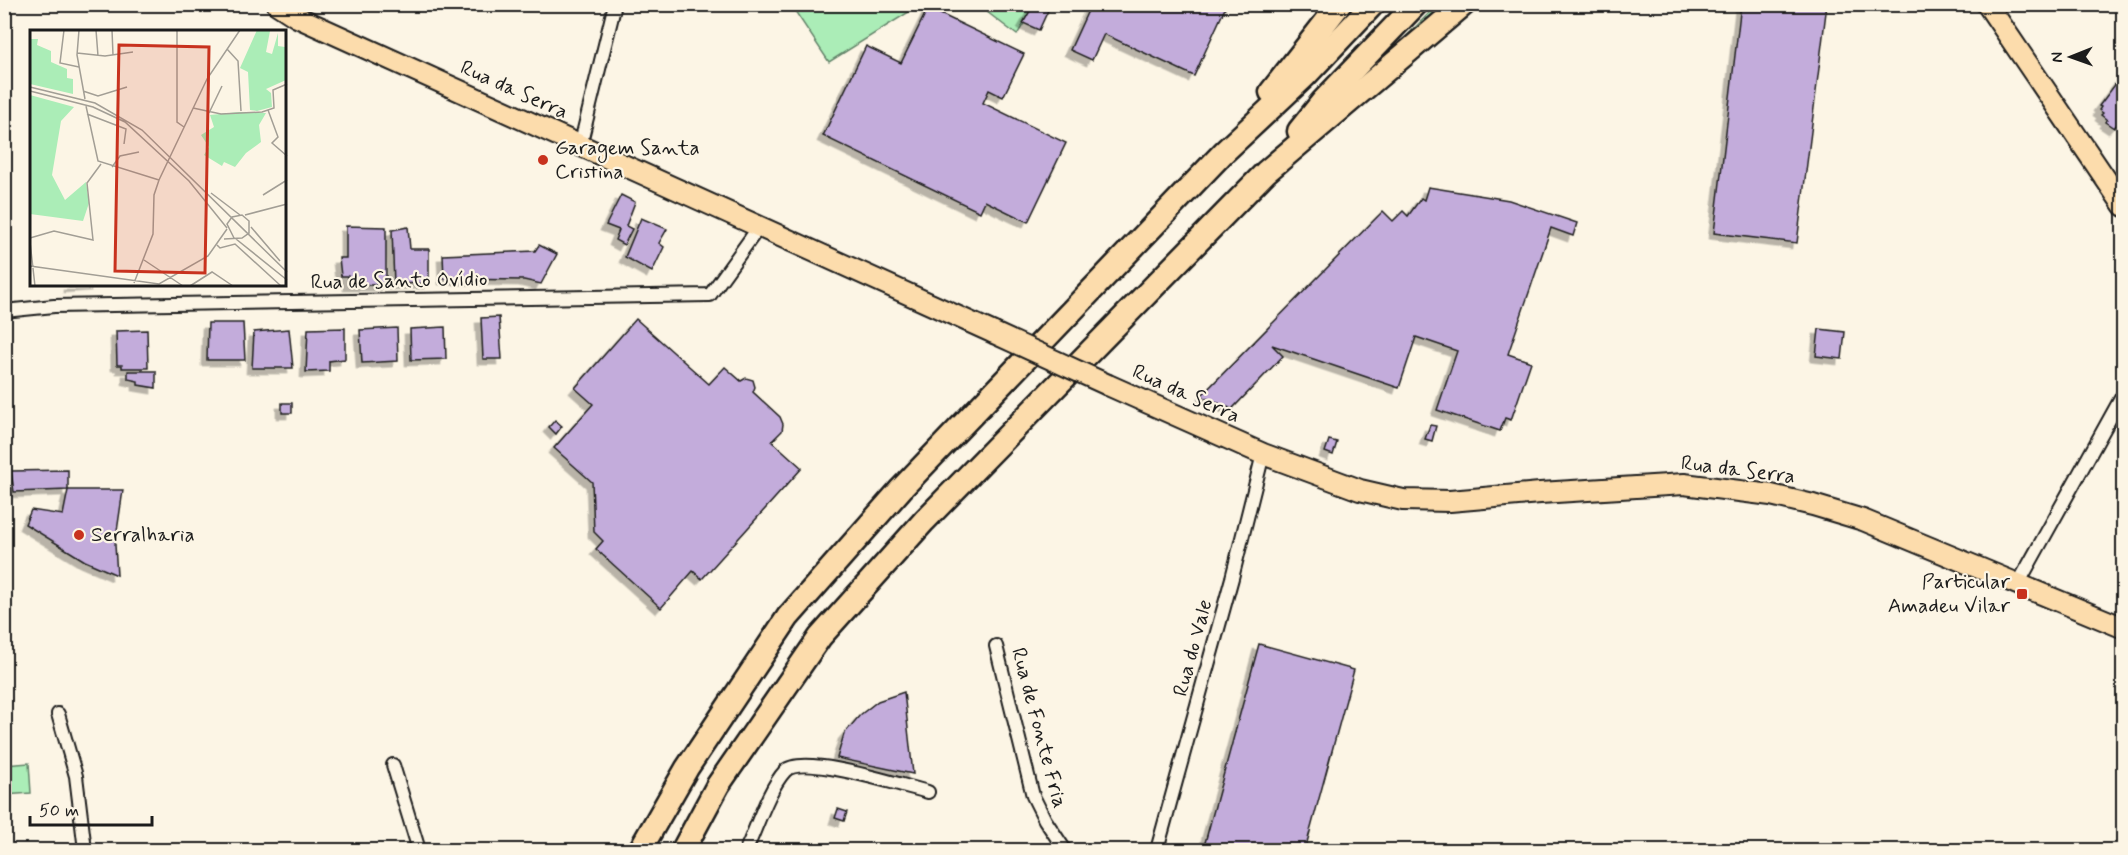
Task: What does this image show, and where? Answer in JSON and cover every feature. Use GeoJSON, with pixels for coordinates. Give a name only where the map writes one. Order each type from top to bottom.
{"type":"FeatureCollection","features":[{"type":"Feature","properties":{"kind":"highway"},"geometry":{"type":"LineString","coordinates":[[1224,152],[1340,4]]}},
{"type":"Feature","properties":{"kind":"highway"},"geometry":{"type":"LineString","coordinates":[[640,850],[687,768],[788,617],[901,489],[1224,152],[1305,76],[1373,4]]}},
{"type":"Feature","properties":{"kind":"highway"},"geometry":{"type":"LineString","coordinates":[[1266,172],[1323,101],[1416,4]]}},
{"type":"Feature","properties":{"kind":"highway"},"geometry":{"type":"LineString","coordinates":[[683,850],[718,785],[820,637],[924,521],[1266,172],[1464,4]]}},
{"type":"Feature","properties":{"kind":"main road","name":"Rua da Serra"},"geometry":{"type":"LineString","coordinates":[[277,4],[297,18],[1108,385],[1263,454],[1360,490],[1403,500],[1450,501],[1684,484],[1771,495],[1863,520],[2124,628]]}},
{"type":"Feature","properties":{"kind":"main road"},"geometry":{"type":"LineString","coordinates":[[1987,4],[2124,206]]}},
{"type":"Feature","properties":{"kind":"street"},"geometry":{"type":"LineString","coordinates":[[580,146],[615,4]]}},
{"type":"Feature","properties":{"kind":"street","name":"Rua de Santo Ovídio"},"geometry":{"type":"LineString","coordinates":[[4,311],[54,306],[710,295],[759,227]]}},
{"type":"Feature","properties":{"kind":"street"},"geometry":{"type":"LineString","coordinates":[[2018,584],[2124,393]]}},
{"type":"Feature","properties":{"kind":"street","name":"Rua do Vale"},"geometry":{"type":"LineString","coordinates":[[1157,850],[1232,578],[1263,454]]}},
{"type":"Feature","properties":{"kind":"street","name":"Rua de Fonte Fria"},"geometry":{"type":"LineString","coordinates":[[996,646],[1033,796],[1045,820],[1065,850]]}},
{"type":"Feature","properties":{"kind":"street"},"geometry":{"type":"LineString","coordinates":[[58,714],[76,776],[85,850]]}},
{"type":"Feature","properties":{"kind":"street"},"geometry":{"type":"LineString","coordinates":[[746,850],[771,793],[786,770],[800,764],[829,767],[928,792]]}},
{"type":"Feature","properties":{"kind":"street"},"geometry":{"type":"LineString","coordinates":[[393,765],[419,850]]}},
{"type":"Feature","properties":{"kind":"green space"},"geometry":{"type":"Polygon","coordinates":[[[791,5],[920,5],[829,62],[791,5]]]}},
{"type":"Feature","properties":{"kind":"green space"},"geometry":{"type":"Polygon","coordinates":[[[978,5],[1035,5],[1017,35],[978,5]]]}},
{"type":"Feature","properties":{"kind":"green space"},"geometry":{"type":"Polygon","coordinates":[[[1437,5],[1450,5],[1399,44],[1437,5]]]}},
{"type":"Feature","properties":{"kind":"green space"},"geometry":{"type":"Polygon","coordinates":[[[29,763],[31,793],[5,795],[5,765],[29,763]]]}},
{"type":"Feature","properties":{"kind":"building"},"geometry":{"type":"Polygon","coordinates":[[[1034,4],[1051,4],[1039,30],[1023,23],[1034,4]]]}},
{"type":"Feature","properties":{"kind":"building"},"geometry":{"type":"Polygon","coordinates":[[[1091,4],[1227,4],[1194,76],[1104,34],[1092,60],[1070,50],[1091,4]]]}},
{"type":"Feature","properties":{"kind":"building"},"geometry":{"type":"Polygon","coordinates":[[[1741,4],[1827,4],[1797,243],[1714,233],[1741,4]]]}},
{"type":"Feature","properties":{"kind":"building"},"geometry":{"type":"Polygon","coordinates":[[[928,8],[1024,54],[1003,97],[989,90],[983,103],[1066,143],[1028,222],[985,201],[980,212],[823,136],[866,46],[901,63],[928,8]]]}},
{"type":"Feature","properties":{"kind":"building"},"geometry":{"type":"Polygon","coordinates":[[[2120,78],[2124,81],[2124,116],[2114,128],[2105,122],[2107,120],[2101,115],[2103,113],[2099,110],[2101,107],[2099,106],[2120,78]]]}},
{"type":"Feature","properties":{"kind":"building"},"geometry":{"type":"Polygon","coordinates":[[[1428,187],[1509,200],[1577,223],[1573,236],[1551,228],[1508,354],[1531,362],[1511,420],[1505,418],[1500,431],[1437,410],[1457,351],[1416,337],[1399,388],[1272,345],[1283,356],[1232,409],[1201,396],[1383,211],[1393,221],[1403,211],[1408,216],[1421,198],[1424,200],[1428,187]]]}},
{"type":"Feature","properties":{"kind":"building"},"geometry":{"type":"Polygon","coordinates":[[[621,195],[635,202],[626,226],[632,229],[624,245],[615,240],[619,230],[606,225],[621,195]]]}},
{"type":"Feature","properties":{"kind":"building"},"geometry":{"type":"Polygon","coordinates":[[[641,218],[667,229],[659,243],[664,247],[652,272],[625,257],[641,218]]]}},
{"type":"Feature","properties":{"kind":"building"},"geometry":{"type":"Polygon","coordinates":[[[346,226],[386,227],[386,285],[349,285],[348,276],[341,276],[339,258],[346,258],[346,226]]]}},
{"type":"Feature","properties":{"kind":"building"},"geometry":{"type":"Polygon","coordinates":[[[408,227],[410,249],[429,249],[429,283],[394,284],[392,230],[408,227]]]}},
{"type":"Feature","properties":{"kind":"building"},"geometry":{"type":"Polygon","coordinates":[[[539,245],[557,254],[541,284],[524,280],[444,279],[443,255],[535,251],[539,245]]]}},
{"type":"Feature","properties":{"kind":"building"},"geometry":{"type":"Polygon","coordinates":[[[499,317],[502,359],[483,359],[481,318],[499,317]]]}},
{"type":"Feature","properties":{"kind":"building"},"geometry":{"type":"Polygon","coordinates":[[[636,319],[709,384],[725,367],[741,381],[746,378],[753,380],[755,387],[753,392],[780,417],[783,424],[782,431],[772,441],[802,468],[702,579],[693,571],[661,608],[596,549],[603,541],[594,532],[592,482],[554,448],[593,404],[575,388],[636,319]]]}},
{"type":"Feature","properties":{"kind":"building"},"geometry":{"type":"Polygon","coordinates":[[[208,323],[243,323],[245,360],[207,360],[208,323]]]}},
{"type":"Feature","properties":{"kind":"building"},"geometry":{"type":"Polygon","coordinates":[[[445,327],[446,359],[411,360],[410,329],[445,327]]]}},
{"type":"Feature","properties":{"kind":"building"},"geometry":{"type":"Polygon","coordinates":[[[345,328],[345,359],[329,361],[329,371],[306,372],[308,329],[345,328]]]}},
{"type":"Feature","properties":{"kind":"building"},"geometry":{"type":"Polygon","coordinates":[[[397,328],[398,361],[362,363],[360,330],[397,328]]]}},
{"type":"Feature","properties":{"kind":"building"},"geometry":{"type":"Polygon","coordinates":[[[289,329],[293,368],[252,368],[254,332],[289,329]]]}},
{"type":"Feature","properties":{"kind":"building"},"geometry":{"type":"Polygon","coordinates":[[[1819,329],[1845,332],[1842,359],[1816,356],[1819,329]]]}},
{"type":"Feature","properties":{"kind":"building"},"geometry":{"type":"Polygon","coordinates":[[[147,330],[148,368],[122,368],[122,365],[117,365],[116,331],[147,330]]]}},
{"type":"Feature","properties":{"kind":"building"},"geometry":{"type":"Polygon","coordinates":[[[128,371],[156,371],[156,388],[138,385],[138,381],[128,379],[128,371]]]}},
{"type":"Feature","properties":{"kind":"building"},"geometry":{"type":"Polygon","coordinates":[[[282,403],[292,403],[292,413],[282,413],[282,403]]]}},
{"type":"Feature","properties":{"kind":"building"},"geometry":{"type":"Polygon","coordinates":[[[555,420],[562,426],[556,434],[549,427],[555,420]]]}},
{"type":"Feature","properties":{"kind":"building"},"geometry":{"type":"Polygon","coordinates":[[[1430,425],[1436,426],[1432,441],[1425,439],[1430,425]]]}},
{"type":"Feature","properties":{"kind":"building"},"geometry":{"type":"Polygon","coordinates":[[[1329,440],[1337,442],[1333,455],[1325,452],[1329,440]]]}},
{"type":"Feature","properties":{"kind":"building","name":"Serralharia"},"geometry":{"type":"Polygon","coordinates":[[[68,470],[68,490],[14,492],[11,471],[68,470]]]}},
{"type":"Feature","properties":{"kind":"building","name":"Serralharia"},"geometry":{"type":"Polygon","coordinates":[[[68,490],[123,490],[115,545],[117,575],[85,561],[25,524],[31,510],[63,515],[68,490]]]}},
{"type":"Feature","properties":{"kind":"building"},"geometry":{"type":"Polygon","coordinates":[[[1259,644],[1354,670],[1305,850],[1203,850],[1259,644]]]}},
{"type":"Feature","properties":{"kind":"building"},"geometry":{"type":"Polygon","coordinates":[[[904,692],[913,774],[837,758],[844,734],[860,715],[878,701],[904,692]]]}},
{"type":"Feature","properties":{"kind":"building"},"geometry":{"type":"Polygon","coordinates":[[[838,809],[847,812],[844,821],[835,818],[838,809]]]}},
{"type":"Feature","properties":{"kind":"place","name":"Garagem Santa Cristina"},"geometry":{"type":"Point","coordinates":[543,160]}},
{"type":"Feature","properties":{"kind":"place","name":"Serralharia"},"geometry":{"type":"Point","coordinates":[79,535]}},
{"type":"Feature","properties":{"kind":"place","name":"Particular Amadeu Vilar"},"geometry":{"type":"Point","coordinates":[2022,594]}}]}
